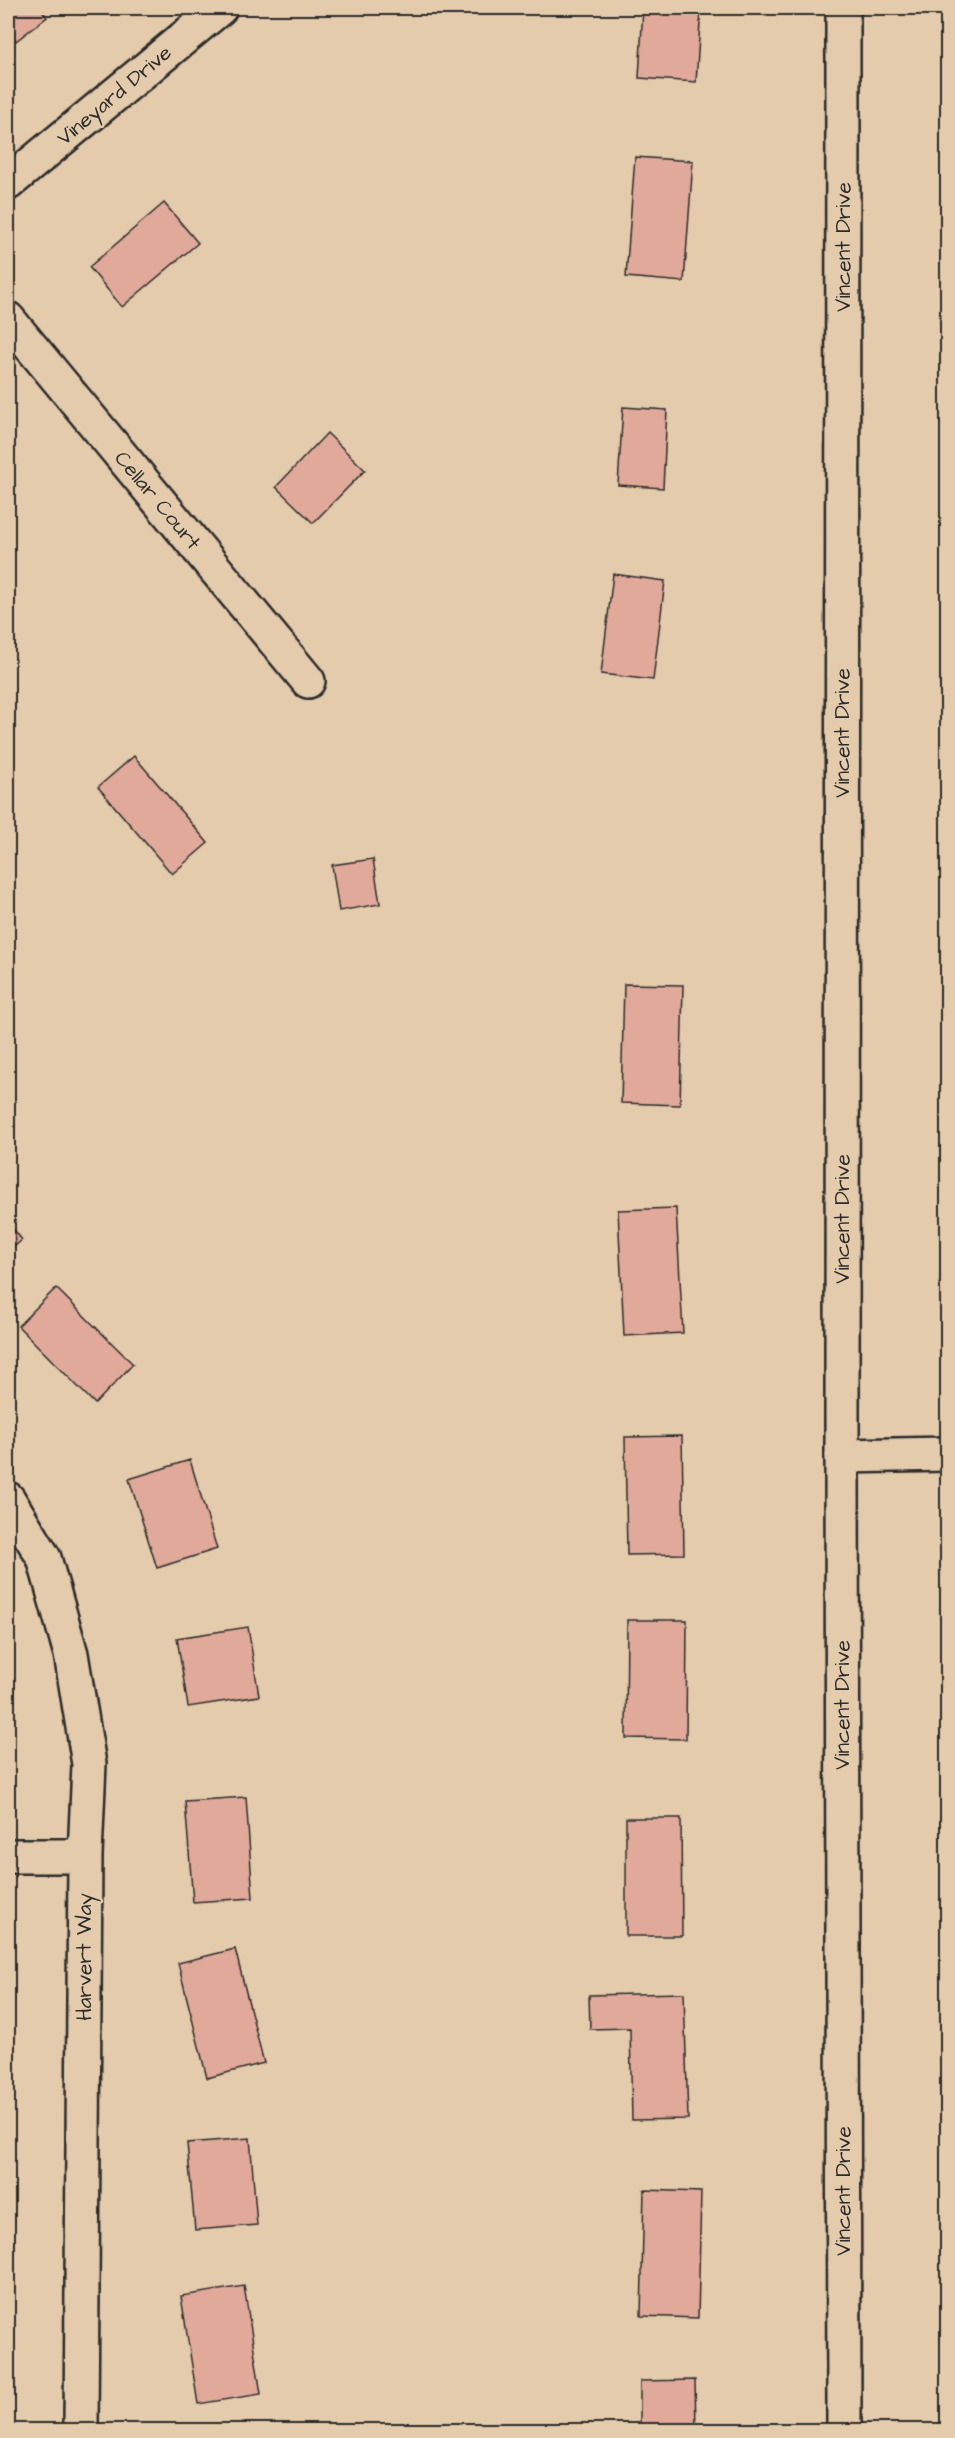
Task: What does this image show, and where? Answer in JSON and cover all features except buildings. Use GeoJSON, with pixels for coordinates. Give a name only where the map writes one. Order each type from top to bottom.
{"type":"FeatureCollection","features":[{"type":"Feature","properties":{"kind":"street","name":"Vineyard Drive"},"geometry":{"type":"LineString","coordinates":[[8,183],[220,8]]}},
{"type":"Feature","properties":{"kind":"street","name":"Vincent Drive"},"geometry":{"type":"LineString","coordinates":[[843,8],[844,2430]]}},
{"type":"Feature","properties":{"kind":"street","name":"Cellar Court"},"geometry":{"type":"LineString","coordinates":[[8,320],[308,681]]}},
{"type":"Feature","properties":{"kind":"street"},"geometry":{"type":"LineString","coordinates":[[842,1456],[948,1454]]}},
{"type":"Feature","properties":{"kind":"street","name":"Harvert Way"},"geometry":{"type":"LineString","coordinates":[[8,1499],[44,1558],[71,1654],[89,1764],[85,1856],[81,2430]]}},
{"type":"Feature","properties":{"kind":"street"},"geometry":{"type":"LineString","coordinates":[[8,1856],[85,1856]]}}]}
